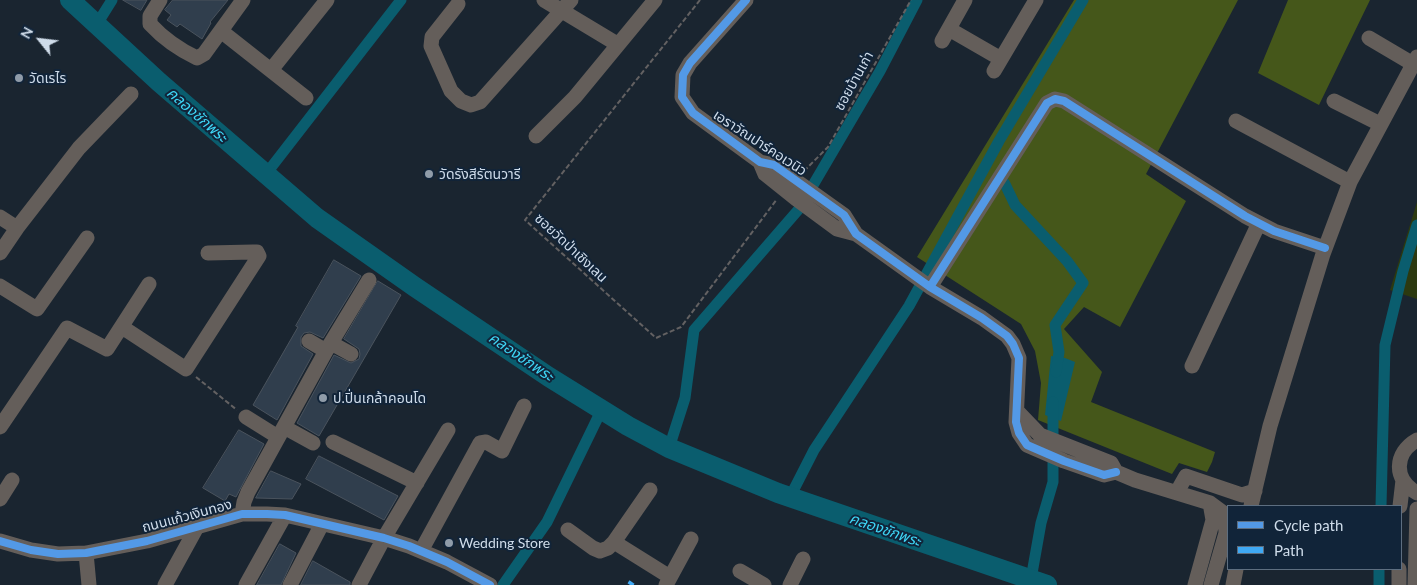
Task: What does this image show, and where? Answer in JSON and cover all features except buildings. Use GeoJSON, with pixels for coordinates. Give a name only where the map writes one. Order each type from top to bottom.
{"type":"FeatureCollection","features":[{"type":"Feature","properties":{"kind":"street"},"geometry":{"type":"LineString","coordinates":[[160,0],[150,16],[150,24],[158,33],[186,53],[197,58],[204,54],[244,0]]}},
{"type":"Feature","properties":{"kind":"street"},"geometry":{"type":"LineString","coordinates":[[271,70],[327,0]]}},
{"type":"Feature","properties":{"kind":"street"},"geometry":{"type":"LineString","coordinates":[[544,0],[567,5],[618,44]]}},
{"type":"Feature","properties":{"kind":"street"},"geometry":{"type":"LineString","coordinates":[[536,136],[575,97],[655,0]]}},
{"type":"Feature","properties":{"kind":"street","name":"เอราวัณปาร์คอเวนิว"},"geometry":{"type":"LineString","coordinates":[[746,0],[690,63],[683,75],[682,97],[693,113],[767,167],[844,216],[856,234],[912,275],[982,318],[1007,336],[1019,358],[1017,411],[1027,445],[1064,461],[1102,467],[1111,463],[1116,472],[1135,480],[1177,492]]}},
{"type":"Feature","properties":{"kind":"street"},"geometry":{"type":"LineString","coordinates":[[965,0],[945,35],[998,65],[1036,0]]}},
{"type":"Feature","properties":{"kind":"street"},"geometry":{"type":"LineString","coordinates":[[458,4],[432,37],[431,46],[451,91],[461,101],[472,106],[480,102],[567,5]]}},
{"type":"Feature","properties":{"kind":"street"},"geometry":{"type":"LineString","coordinates":[[221,31],[306,98]]}},
{"type":"Feature","properties":{"kind":"street"},"geometry":{"type":"LineString","coordinates":[[1251,505],[1272,418],[1326,248],[1350,182],[1380,124],[1411,81],[1415,60],[1369,38]]}},
{"type":"Feature","properties":{"kind":"street"},"geometry":{"type":"LineString","coordinates":[[0,253],[79,148],[131,94]]}},
{"type":"Feature","properties":{"kind":"street"},"geometry":{"type":"LineString","coordinates":[[930,287],[1047,103],[1055,99],[1064,101],[1259,224],[1274,231],[1326,248]]}},
{"type":"Feature","properties":{"kind":"street"},"geometry":{"type":"LineString","coordinates":[[1334,101],[1380,124]]}},
{"type":"Feature","properties":{"kind":"street"},"geometry":{"type":"LineString","coordinates":[[1236,121],[1350,182]]}},
{"type":"Feature","properties":{"kind":"street","name":"เอราวัณปาร์คอเวนิว"},"geometry":{"type":"LineString","coordinates":[[767,167],[837,229],[856,234]]}},
{"type":"Feature","properties":{"kind":"street"},"geometry":{"type":"LineString","coordinates":[[0,217],[17,228]]}},
{"type":"Feature","properties":{"kind":"street"},"geometry":{"type":"LineString","coordinates":[[1192,366],[1259,224]]}},
{"type":"Feature","properties":{"kind":"street"},"geometry":{"type":"LineString","coordinates":[[0,286],[37,309],[87,238]]}},
{"type":"Feature","properties":{"kind":"street"},"geometry":{"type":"LineString","coordinates":[[122,328],[186,369],[259,256],[257,252],[208,253]]}},
{"type":"Feature","properties":{"kind":"street"},"geometry":{"type":"LineString","coordinates":[[242,514],[244,502],[281,432],[328,347],[369,280]]}},
{"type":"Feature","properties":{"kind":"street"},"geometry":{"type":"LineString","coordinates":[[0,427],[67,328],[107,348],[122,328],[149,284]]}},
{"type":"Feature","properties":{"kind":"street"},"geometry":{"type":"LineString","coordinates":[[309,341],[351,354]]}},
{"type":"Feature","properties":{"kind":"street"},"geometry":{"type":"LineString","coordinates":[[422,550],[480,443],[486,442],[502,451],[524,406]]}},
{"type":"Feature","properties":{"kind":"street"},"geometry":{"type":"LineString","coordinates":[[246,417],[313,443]]}},
{"type":"Feature","properties":{"kind":"street"},"geometry":{"type":"LineString","coordinates":[[359,585],[384,538],[448,430]]}},
{"type":"Feature","properties":{"kind":"street"},"geometry":{"type":"LineString","coordinates":[[1400,505],[1403,480],[1399,467],[1400,458],[1404,450],[1417,440]]}},
{"type":"Feature","properties":{"kind":"street"},"geometry":{"type":"LineString","coordinates":[[333,442],[417,483]]}},
{"type":"Feature","properties":{"kind":"street"},"geometry":{"type":"LineString","coordinates":[[1211,585],[1226,533],[1210,503],[1177,492],[1186,476],[1242,495],[1255,491]]}},
{"type":"Feature","properties":{"kind":"street"},"geometry":{"type":"LineString","coordinates":[[0,499],[12,480]]}},
{"type":"Feature","properties":{"kind":"street"},"geometry":{"type":"LineString","coordinates":[[1403,480],[1417,493]]}},
{"type":"Feature","properties":{"kind":"street"},"geometry":{"type":"LineString","coordinates":[[568,530],[593,548],[600,551],[608,548],[650,490]]}},
{"type":"Feature","properties":{"kind":"street"},"geometry":{"type":"LineString","coordinates":[[1415,585],[1417,508]]}},
{"type":"Feature","properties":{"kind":"street","name":"ถนนแก้วเงินทอง"},"geometry":{"type":"LineString","coordinates":[[0,542],[31,550],[58,554],[86,553],[147,541],[242,514],[285,515],[384,538],[422,550],[490,585]]}},
{"type":"Feature","properties":{"kind":"street"},"geometry":{"type":"LineString","coordinates":[[246,585],[285,515]]}},
{"type":"Feature","properties":{"kind":"street"},"geometry":{"type":"LineString","coordinates":[[1195,585],[1220,522]]}},
{"type":"Feature","properties":{"kind":"street"},"geometry":{"type":"LineString","coordinates":[[290,585],[322,524]]}},
{"type":"Feature","properties":{"kind":"street"},"geometry":{"type":"LineString","coordinates":[[165,585],[197,527]]}},
{"type":"Feature","properties":{"kind":"street"},"geometry":{"type":"LineString","coordinates":[[614,542],[668,581],[691,539]]}},
{"type":"Feature","properties":{"kind":"street"},"geometry":{"type":"LineString","coordinates":[[86,553],[89,585]]}},
{"type":"Feature","properties":{"kind":"street"},"geometry":{"type":"LineString","coordinates":[[790,585],[803,560]]}},
{"type":"Feature","properties":{"kind":"street"},"geometry":{"type":"LineString","coordinates":[[1233,585],[1236,570]]}},
{"type":"Feature","properties":{"kind":"street"},"geometry":{"type":"LineString","coordinates":[[1399,570],[1399,585]]}},
{"type":"Feature","properties":{"kind":"street"},"geometry":{"type":"LineString","coordinates":[[740,571],[764,585]]}},
{"type":"Feature","properties":{"kind":"path"},"geometry":{"type":"LineString","coordinates":[[186,369],[246,417]]}},
{"type":"Feature","properties":{"kind":"green space"},"geometry":{"type":"Polygon","coordinates":[[[1074,0],[1238,0],[1146,174],[1186,201],[1120,327],[1084,307],[1064,329],[1102,372],[1091,402],[1215,452],[1207,472],[1179,463],[1172,474],[1038,420],[1041,383],[1035,351],[1021,324],[917,257],[1074,0]]]}},
{"type":"Feature","properties":{"kind":"green space"},"geometry":{"type":"Polygon","coordinates":[[[1288,0],[1370,0],[1319,105],[1258,73],[1288,0]]]}},
{"type":"Feature","properties":{"kind":"green space"},"geometry":{"type":"Polygon","coordinates":[[[1417,202],[1417,299],[1390,290],[1417,202]]]}},
{"type":"Feature","properties":{"kind":"water"},"geometry":{"type":"Polygon","coordinates":[[[1051,356],[1075,362],[1061,421],[1045,415],[1051,356]]]}},
{"type":"Feature","properties":{"kind":"waterway","name":"คลองชักพระ"},"geometry":{"type":"LineString","coordinates":[[70,0],[159,82],[317,218],[415,287],[549,377],[628,426],[669,448],[778,493],[1047,585]]}},
{"type":"Feature","properties":{"kind":"waterway"},"geometry":{"type":"LineString","coordinates":[[97,24],[112,0]]}},
{"type":"Feature","properties":{"kind":"waterway"},"geometry":{"type":"LineString","coordinates":[[266,174],[401,0]]}},
{"type":"Feature","properties":{"kind":"waterway"},"geometry":{"type":"LineString","coordinates":[[669,448],[685,398],[694,330],[799,209],[880,71],[917,0]]}},
{"type":"Feature","properties":{"kind":"waterway"},"geometry":{"type":"LineString","coordinates":[[790,497],[814,450],[909,306],[999,141],[1083,0]]}},
{"type":"Feature","properties":{"kind":"waterway"},"geometry":{"type":"LineString","coordinates":[[1005,184],[1015,205],[1067,261],[1083,283],[1055,325],[1059,352],[1056,372]]}},
{"type":"Feature","properties":{"kind":"waterway"},"geometry":{"type":"LineString","coordinates":[[1381,505],[1385,345],[1403,271],[1417,225]]}},
{"type":"Feature","properties":{"kind":"waterway"},"geometry":{"type":"LineString","coordinates":[[1029,585],[1041,523],[1053,482],[1053,402]]}},
{"type":"Feature","properties":{"kind":"waterway"},"geometry":{"type":"LineString","coordinates":[[503,585],[547,522],[602,409]]}},
{"type":"Feature","properties":{"kind":"waterway"},"geometry":{"type":"LineString","coordinates":[[1379,570],[1379,585]]}},
{"type":"Feature","properties":{"kind":"cycle path"},"geometry":{"type":"LineString","coordinates":[[746,0],[690,63],[683,75],[682,97],[693,113],[760,162],[774,165],[844,215],[856,234],[930,287],[982,318],[1007,336],[1019,358],[1016,422],[1019,433],[1027,445],[1104,475],[1116,472]]}},
{"type":"Feature","properties":{"kind":"cycle path"},"geometry":{"type":"LineString","coordinates":[[930,287],[1047,103],[1055,99],[1064,101],[1245,216],[1274,231],[1325,248]]}},
{"type":"Feature","properties":{"kind":"cycle path"},"geometry":{"type":"LineString","coordinates":[[0,541],[31,550],[58,554],[86,553],[147,541],[242,514],[285,515],[384,538],[409,546],[447,562],[490,585]]}},
{"type":"Feature","properties":{"kind":"place","name":"วัดเรไร"},"geometry":{"type":"Point","coordinates":[19,78]}},
{"type":"Feature","properties":{"kind":"place","name":"วัดรังสีรัตนวารี"},"geometry":{"type":"Point","coordinates":[429,174]}},
{"type":"Feature","properties":{"kind":"place","name":"ป.ปิ่นเกล้าคอนโด"},"geometry":{"type":"Point","coordinates":[323,398]}},
{"type":"Feature","properties":{"kind":"place","name":"Wedding Store"},"geometry":{"type":"Point","coordinates":[449,543]}}]}
